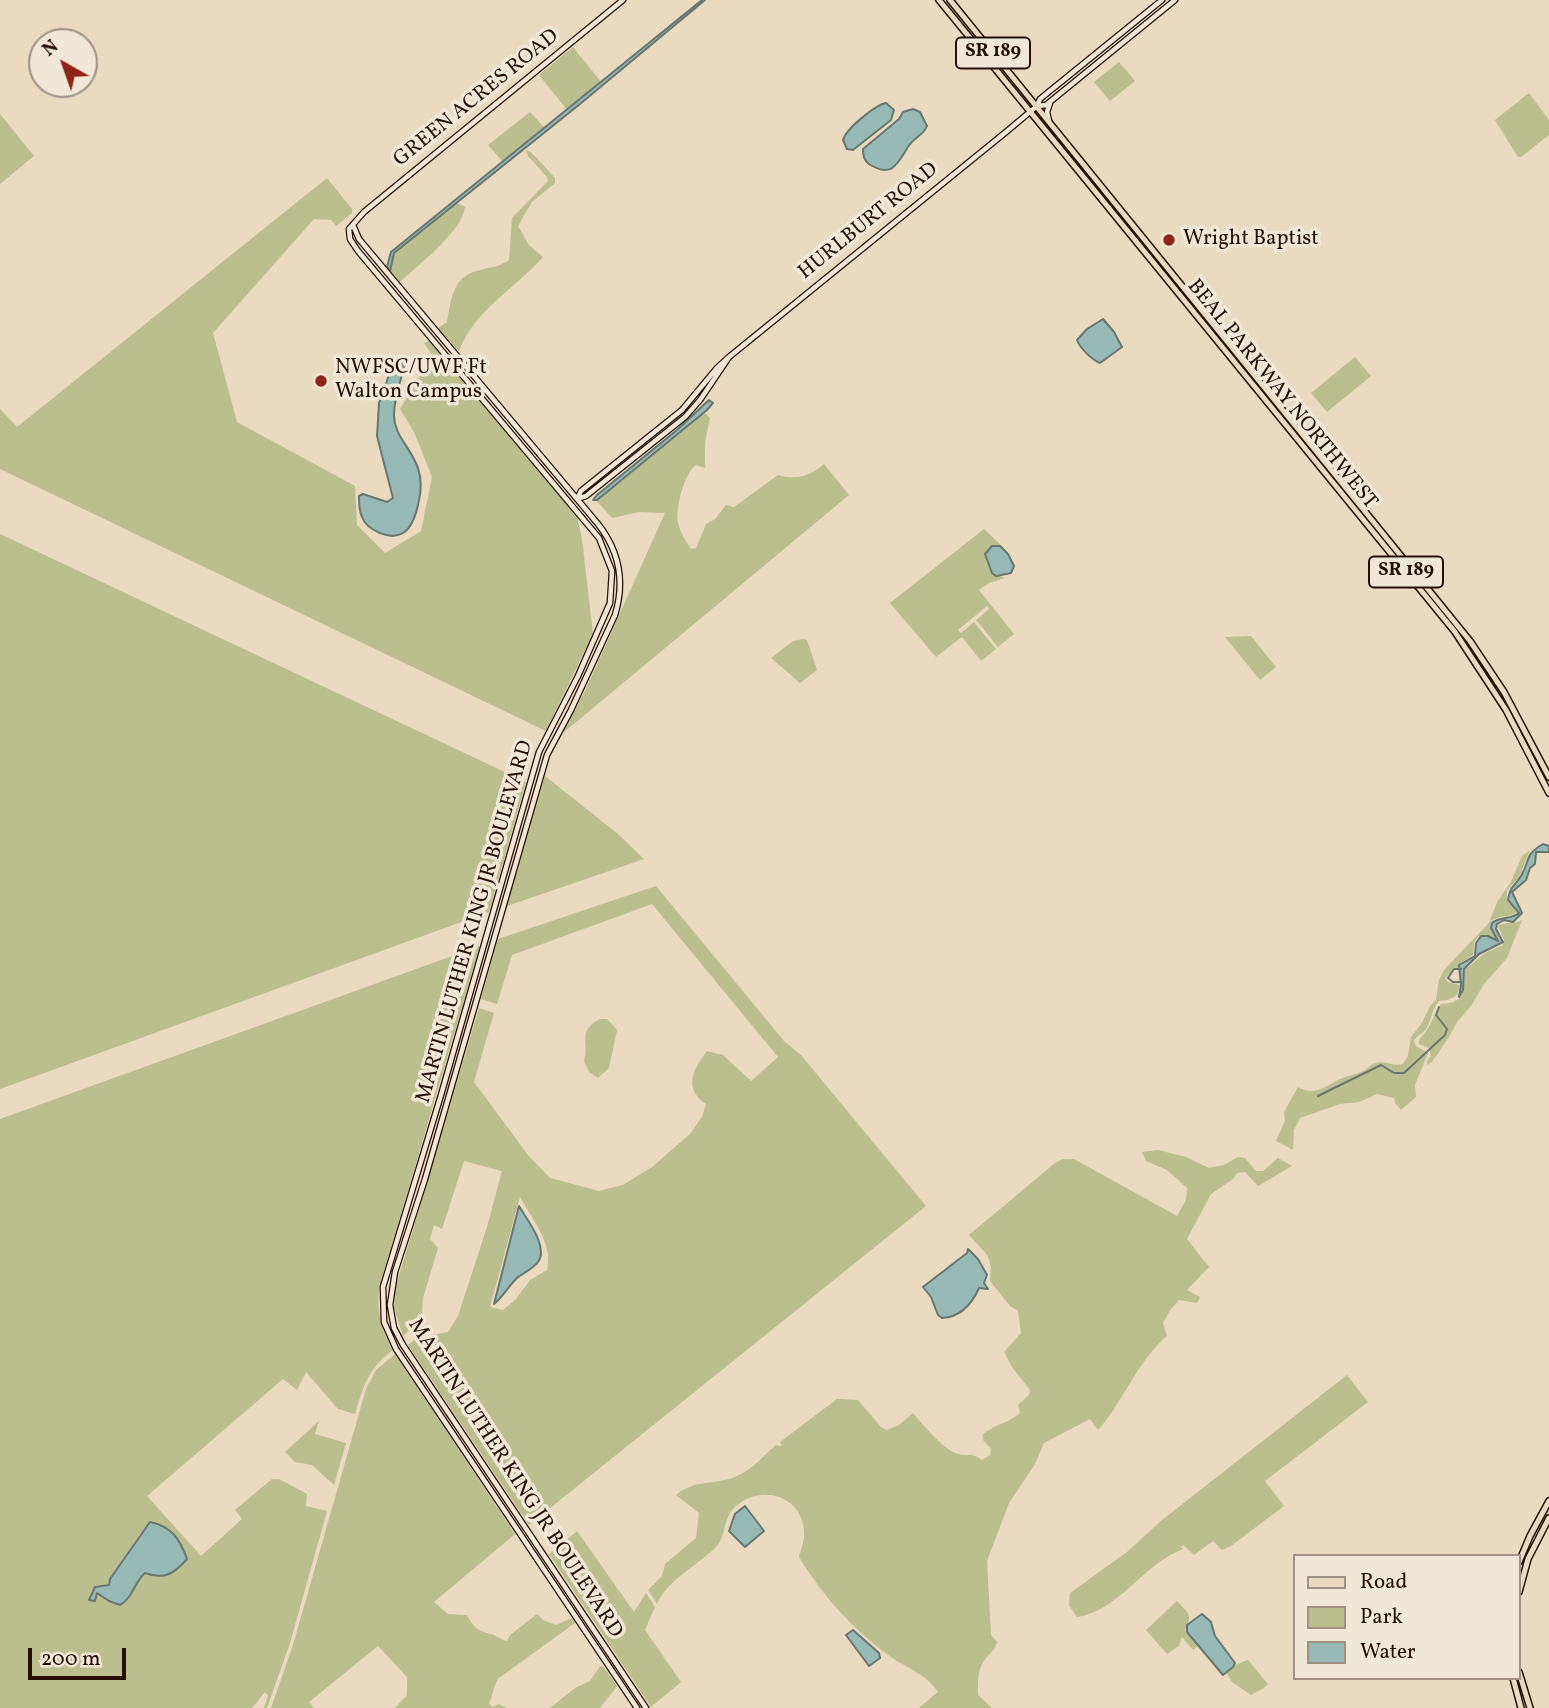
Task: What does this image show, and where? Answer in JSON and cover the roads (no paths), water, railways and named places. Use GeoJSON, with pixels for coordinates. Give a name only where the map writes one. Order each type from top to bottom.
{"type":"FeatureCollection","features":[{"type":"Feature","properties":{"kind":"main road","name":"GREEN ACRES ROAD"},"geometry":{"type":"LineString","coordinates":[[353,225],[364,212],[623,0]]}},
{"type":"Feature","properties":{"kind":"main road","name":"BEAL PARKWAY NORTHWEST"},"geometry":{"type":"LineString","coordinates":[[939,0],[1455,632],[1506,710],[1549,793]]}},
{"type":"Feature","properties":{"kind":"main road","name":"BEAL PARKWAY NORTHWEST"},"geometry":{"type":"LineString","coordinates":[[950,0],[1470,641],[1504,692],[1549,777]]}},
{"type":"Feature","properties":{"kind":"main road","name":"HURLBURT ROAD"},"geometry":{"type":"LineString","coordinates":[[577,499],[581,491],[682,410],[719,365],[1030,112],[1045,94],[1162,0]]}},
{"type":"Feature","properties":{"kind":"main road"},"geometry":{"type":"LineString","coordinates":[[1037,106],[1046,105],[1175,0]]}},
{"type":"Feature","properties":{"kind":"main road"},"geometry":{"type":"LineString","coordinates":[[1049,122],[1047,112],[1051,101]]}},
{"type":"Feature","properties":{"kind":"main road"},"geometry":{"type":"LineString","coordinates":[[1066,157],[1078,157]]}},
{"type":"Feature","properties":{"kind":"main road","name":"MARTIN LUTHER KING JR BOULEVARD"},"geometry":{"type":"LineString","coordinates":[[637,1708],[393,1343],[384,1322],[382,1296],[387,1270],[428,1142],[540,752],[574,686],[610,603],[612,571],[604,545],[353,243],[349,229],[353,225],[373,256],[590,514],[611,542],[617,557],[621,578],[618,605],[586,680],[547,754],[390,1296],[392,1320],[400,1339],[646,1708]]}},
{"type":"Feature","properties":{"kind":"main road","name":"HURLBURT ROAD"},"geometry":{"type":"LineString","coordinates":[[571,504],[592,492],[684,417],[700,400],[729,357]]}},
{"type":"Feature","properties":{"kind":"main road"},"geometry":{"type":"LineString","coordinates":[[1315,461],[1331,468],[1329,479]]}},
{"type":"Feature","properties":{"kind":"main road"},"geometry":{"type":"LineString","coordinates":[[566,485],[573,489],[588,486]]}},
{"type":"Feature","properties":{"kind":"main road"},"geometry":{"type":"LineString","coordinates":[[590,514],[587,505],[592,492]]}},
{"type":"Feature","properties":{"kind":"main road"},"geometry":{"type":"LineString","coordinates":[[1420,589],[1430,591]]}},
{"type":"Feature","properties":{"kind":"main road"},"geometry":{"type":"LineString","coordinates":[[1521,1559],[1549,1501]]}},
{"type":"Feature","properties":{"kind":"main road"},"geometry":{"type":"LineString","coordinates":[[1521,1584],[1527,1562],[1549,1518]]}},
{"type":"Feature","properties":{"kind":"main road"},"geometry":{"type":"LineString","coordinates":[[538,1561],[544,1556]]}},
{"type":"Feature","properties":{"kind":"main road"},"geometry":{"type":"LineString","coordinates":[[1521,1561],[1527,1562]]}},
{"type":"Feature","properties":{"kind":"main road"},"geometry":{"type":"LineString","coordinates":[[1521,1679],[1530,1708]]}},
{"type":"Feature","properties":{"kind":"main road"},"geometry":{"type":"LineString","coordinates":[[1514,1680],[1521,1708]]}},
{"type":"Feature","properties":{"kind":"main road"},"geometry":{"type":"LineString","coordinates":[[625,1690],[631,1686]]}},
{"type":"Feature","properties":{"kind":"water"},"geometry":{"type":"Polygon","coordinates":[[[705,0],[394,253],[390,271],[387,267],[391,252],[705,0]]]}},
{"type":"Feature","properties":{"kind":"water"},"geometry":{"type":"Polygon","coordinates":[[[886,103],[894,110],[891,120],[853,150],[847,149],[843,140],[849,130],[868,113],[886,103]]]}},
{"type":"Feature","properties":{"kind":"water"},"geometry":{"type":"Polygon","coordinates":[[[913,109],[920,112],[927,126],[923,132],[893,167],[883,170],[869,164],[864,158],[863,149],[899,119],[903,112],[913,109]]]}},
{"type":"Feature","properties":{"kind":"water"},"geometry":{"type":"Polygon","coordinates":[[[1103,319],[1122,347],[1100,363],[1081,347],[1077,340],[1087,329],[1103,319]]]}},
{"type":"Feature","properties":{"kind":"water"},"geometry":{"type":"Polygon","coordinates":[[[394,361],[401,361],[404,366],[395,402],[395,425],[415,461],[421,485],[412,523],[403,533],[392,536],[380,533],[365,522],[360,512],[359,496],[363,494],[387,502],[393,498],[377,436],[379,403],[394,361]]]}},
{"type":"Feature","properties":{"kind":"water"},"geometry":{"type":"Polygon","coordinates":[[[709,400],[713,403],[707,410],[597,500],[593,500],[677,430],[709,400]]]}},
{"type":"Feature","properties":{"kind":"water"},"geometry":{"type":"Polygon","coordinates":[[[992,546],[1000,546],[1008,554],[1014,566],[1011,573],[996,576],[992,573],[985,554],[992,546]]]}},
{"type":"Feature","properties":{"kind":"water"},"geometry":{"type":"Polygon","coordinates":[[[1543,844],[1549,846],[1549,852],[1536,852],[1535,864],[1530,868],[1526,880],[1512,892],[1522,913],[1513,922],[1504,920],[1497,924],[1496,929],[1503,942],[1479,954],[1464,969],[1463,990],[1459,997],[1459,965],[1475,956],[1476,943],[1481,936],[1498,941],[1491,928],[1492,923],[1519,913],[1508,900],[1510,892],[1524,871],[1530,855],[1543,844]]]}},
{"type":"Feature","properties":{"kind":"water"},"geometry":{"type":"Polygon","coordinates":[[[519,1206],[536,1234],[541,1256],[536,1265],[516,1279],[494,1304],[519,1206]]]}},
{"type":"Feature","properties":{"kind":"water"},"geometry":{"type":"Polygon","coordinates":[[[968,1249],[978,1259],[987,1275],[984,1283],[988,1289],[979,1288],[965,1309],[942,1318],[923,1287],[967,1253],[968,1249]]]}},
{"type":"Feature","properties":{"kind":"water"},"geometry":{"type":"Polygon","coordinates":[[[745,1506],[764,1531],[745,1547],[729,1531],[735,1514],[745,1506]]]}},
{"type":"Feature","properties":{"kind":"water"},"geometry":{"type":"Polygon","coordinates":[[[150,1522],[174,1534],[187,1559],[178,1569],[163,1576],[145,1573],[120,1605],[97,1593],[95,1601],[89,1600],[95,1587],[109,1585],[110,1579],[150,1522]]]}},
{"type":"Feature","properties":{"kind":"water"},"geometry":{"type":"Polygon","coordinates":[[[1202,1614],[1211,1622],[1215,1636],[1235,1663],[1223,1675],[1187,1632],[1187,1625],[1202,1614]]]}},
{"type":"Feature","properties":{"kind":"water"},"geometry":{"type":"Polygon","coordinates":[[[853,1630],[879,1653],[880,1658],[869,1666],[846,1635],[853,1630]]]}},
{"type":"Feature","properties":{"kind":"waterway"},"geometry":{"type":"LineString","coordinates":[[1461,969],[1454,969],[1448,978],[1453,982],[1461,982]]}},
{"type":"Feature","properties":{"kind":"waterway"},"geometry":{"type":"LineString","coordinates":[[1318,1096],[1381,1065],[1394,1073],[1404,1073],[1445,1035],[1447,1029],[1436,1015],[1439,1007]]}},
{"type":"Feature","properties":{"kind":"place","name":"Wright Baptist"},"geometry":{"type":"Point","coordinates":[1169,240]}},
{"type":"Feature","properties":{"kind":"place","name":"NWFSC/UWF Ft Walton Campus"},"geometry":{"type":"Point","coordinates":[321,381]}}]}
